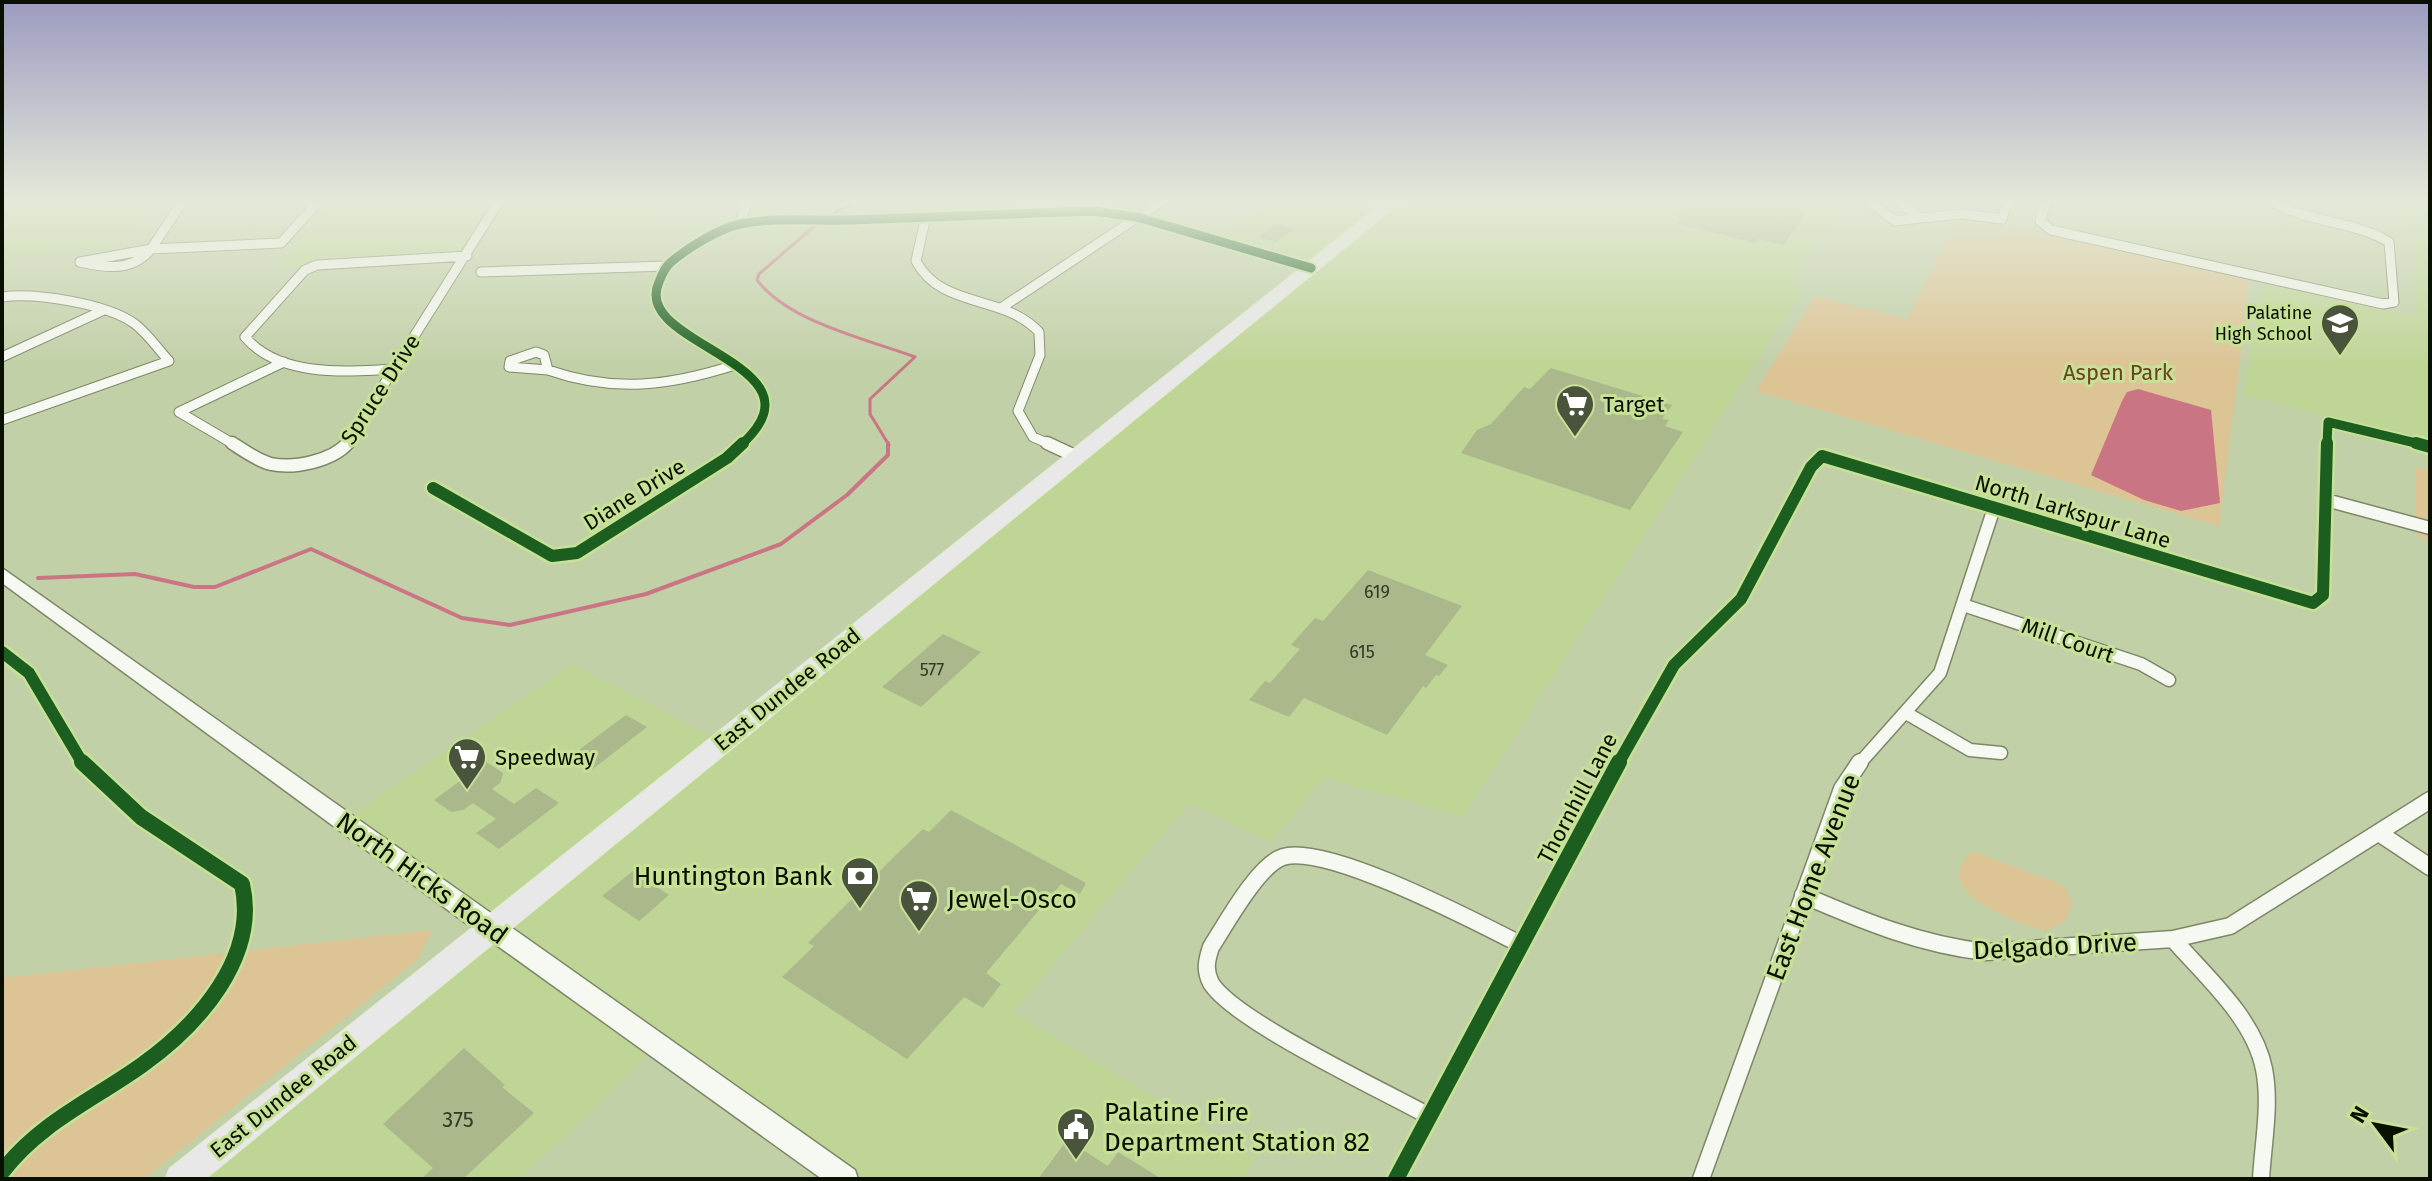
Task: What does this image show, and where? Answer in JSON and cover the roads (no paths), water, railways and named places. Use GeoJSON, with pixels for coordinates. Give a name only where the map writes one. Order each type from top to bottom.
{"type":"FeatureCollection","features":[{"type":"Feature","properties":{"kind":"main road","name":"East Dundee Road"},"geometry":{"type":"LineString","coordinates":[[181,1179],[1326,256]]}},
{"type":"Feature","properties":{"kind":"main road","name":"North Hicks Road"},"geometry":{"type":"LineString","coordinates":[[2,574],[845,1179]]}},
{"type":"Feature","properties":{"kind":"street"},"geometry":{"type":"LineString","coordinates":[[90,256],[80,262],[123,268],[142,256]]}},
{"type":"Feature","properties":{"kind":"street"},"geometry":{"type":"LineString","coordinates":[[392,369],[321,373],[284,362],[249,344],[245,337],[305,270],[317,265],[465,256]]}},
{"type":"Feature","properties":{"kind":"street","name":"Spruce Drive"},"geometry":{"type":"LineString","coordinates":[[284,362],[179,412],[182,417],[270,464],[305,464],[342,450],[353,438],[392,369],[467,256]]}},
{"type":"Feature","properties":{"kind":"street"},"geometry":{"type":"LineString","coordinates":[[481,272],[666,266],[678,256]]}},
{"type":"Feature","properties":{"kind":"street"},"geometry":{"type":"LineString","coordinates":[[917,256],[916,261],[926,279],[942,289],[1001,308],[1027,320],[1038,331],[1042,344],[1022,392],[1018,411],[1023,425],[1033,437],[1075,456]]}},
{"type":"Feature","properties":{"kind":"street"},"geometry":{"type":"LineString","coordinates":[[1001,308],[1079,256]]}},
{"type":"Feature","properties":{"kind":"street"},"geometry":{"type":"LineString","coordinates":[[1270,256],[1311,268]]}},
{"type":"Feature","properties":{"kind":"street"},"geometry":{"type":"LineString","coordinates":[[2168,256],[2383,304],[2394,302],[2390,256]]}},
{"type":"Feature","properties":{"kind":"street","name":"Diane Drive"},"geometry":{"type":"LineString","coordinates":[[433,488],[552,556],[577,553],[727,458],[756,432],[765,403],[759,383],[666,318],[655,302],[656,287],[666,266]]}},
{"type":"Feature","properties":{"kind":"street"},"geometry":{"type":"LineString","coordinates":[[2,297],[21,296],[104,310],[134,324],[169,361],[2,420]]}},
{"type":"Feature","properties":{"kind":"street"},"geometry":{"type":"LineString","coordinates":[[2,357],[104,310]]}},
{"type":"Feature","properties":{"kind":"street"},"geometry":{"type":"LineString","coordinates":[[548,370],[587,384],[659,388],[735,365]]}},
{"type":"Feature","properties":{"kind":"street"},"geometry":{"type":"LineString","coordinates":[[2430,447],[2328,422],[2326,500],[2430,528]]}},
{"type":"Feature","properties":{"kind":"street","name":"North Larkspur Lane"},"geometry":{"type":"LineString","coordinates":[[1822,456],[2313,603],[2323,595],[2326,500]]}},
{"type":"Feature","properties":{"kind":"street","name":"Thornhill Lane"},"geometry":{"type":"LineString","coordinates":[[1396,1179],[1427,1115],[1666,675],[1741,599],[1811,467],[1822,456]]}},
{"type":"Feature","properties":{"kind":"street","name":"East Home Avenue"},"geometry":{"type":"LineString","coordinates":[[1701,1179],[1848,779],[1860,758],[1906,713],[1940,673],[1994,508]]}},
{"type":"Feature","properties":{"kind":"street","name":"Mill Court"},"geometry":{"type":"LineString","coordinates":[[1963,605],[2141,664],[2169,680]]}},
{"type":"Feature","properties":{"kind":"street"},"geometry":{"type":"LineString","coordinates":[[1906,713],[1970,750],[2001,753]]}},
{"type":"Feature","properties":{"kind":"street","name":"Delgado Drive"},"geometry":{"type":"LineString","coordinates":[[1803,895],[1895,933],[1956,950],[2002,951],[2173,939],[2230,926],[2430,800]]}},
{"type":"Feature","properties":{"kind":"street"},"geometry":{"type":"LineString","coordinates":[[2379,833],[2430,867]]}},
{"type":"Feature","properties":{"kind":"street"},"geometry":{"type":"LineString","coordinates":[[1427,1115],[1237,1010],[1213,990],[1206,968],[1208,949],[1268,867],[1284,856],[1305,856],[1417,893],[1522,945]]}},
{"type":"Feature","properties":{"kind":"street"},"geometry":{"type":"LineString","coordinates":[[2173,939],[2259,1052],[2265,1082],[2261,1179]]}},
{"type":"Feature","properties":{"kind":"waterway"},"geometry":{"type":"LineString","coordinates":[[780,256],[759,274],[757,280],[771,295],[830,328],[915,357],[870,399],[870,414],[888,443]]}},
{"type":"Feature","properties":{"kind":"waterway"},"geometry":{"type":"LineString","coordinates":[[38,578],[135,574],[194,587],[215,587],[311,549],[462,618],[510,625],[646,594],[781,544],[847,495],[888,455],[888,443]]}},
{"type":"Feature","properties":{"kind":"place","name":"Palatine High School"},"geometry":{"type":"Point","coordinates":[2340,357]}},
{"type":"Feature","properties":{"kind":"place","name":"Target"},"geometry":{"type":"Point","coordinates":[1575,438]}},
{"type":"Feature","properties":{"kind":"place","name":"Speedway"},"geometry":{"type":"Point","coordinates":[467,791]}},
{"type":"Feature","properties":{"kind":"place","name":"Huntington Bank"},"geometry":{"type":"Point","coordinates":[860,910]}},
{"type":"Feature","properties":{"kind":"place","name":"Jewel-Osco"},"geometry":{"type":"Point","coordinates":[919,933]}},
{"type":"Feature","properties":{"kind":"place","name":"Palatine Fire Department Station 82"},"geometry":{"type":"Point","coordinates":[1076,1161]}},
{"type":"Feature","properties":{"kind":"park label","name":"Aspen Park"},"geometry":{"type":"Point","coordinates":[2118,372]}}]}
